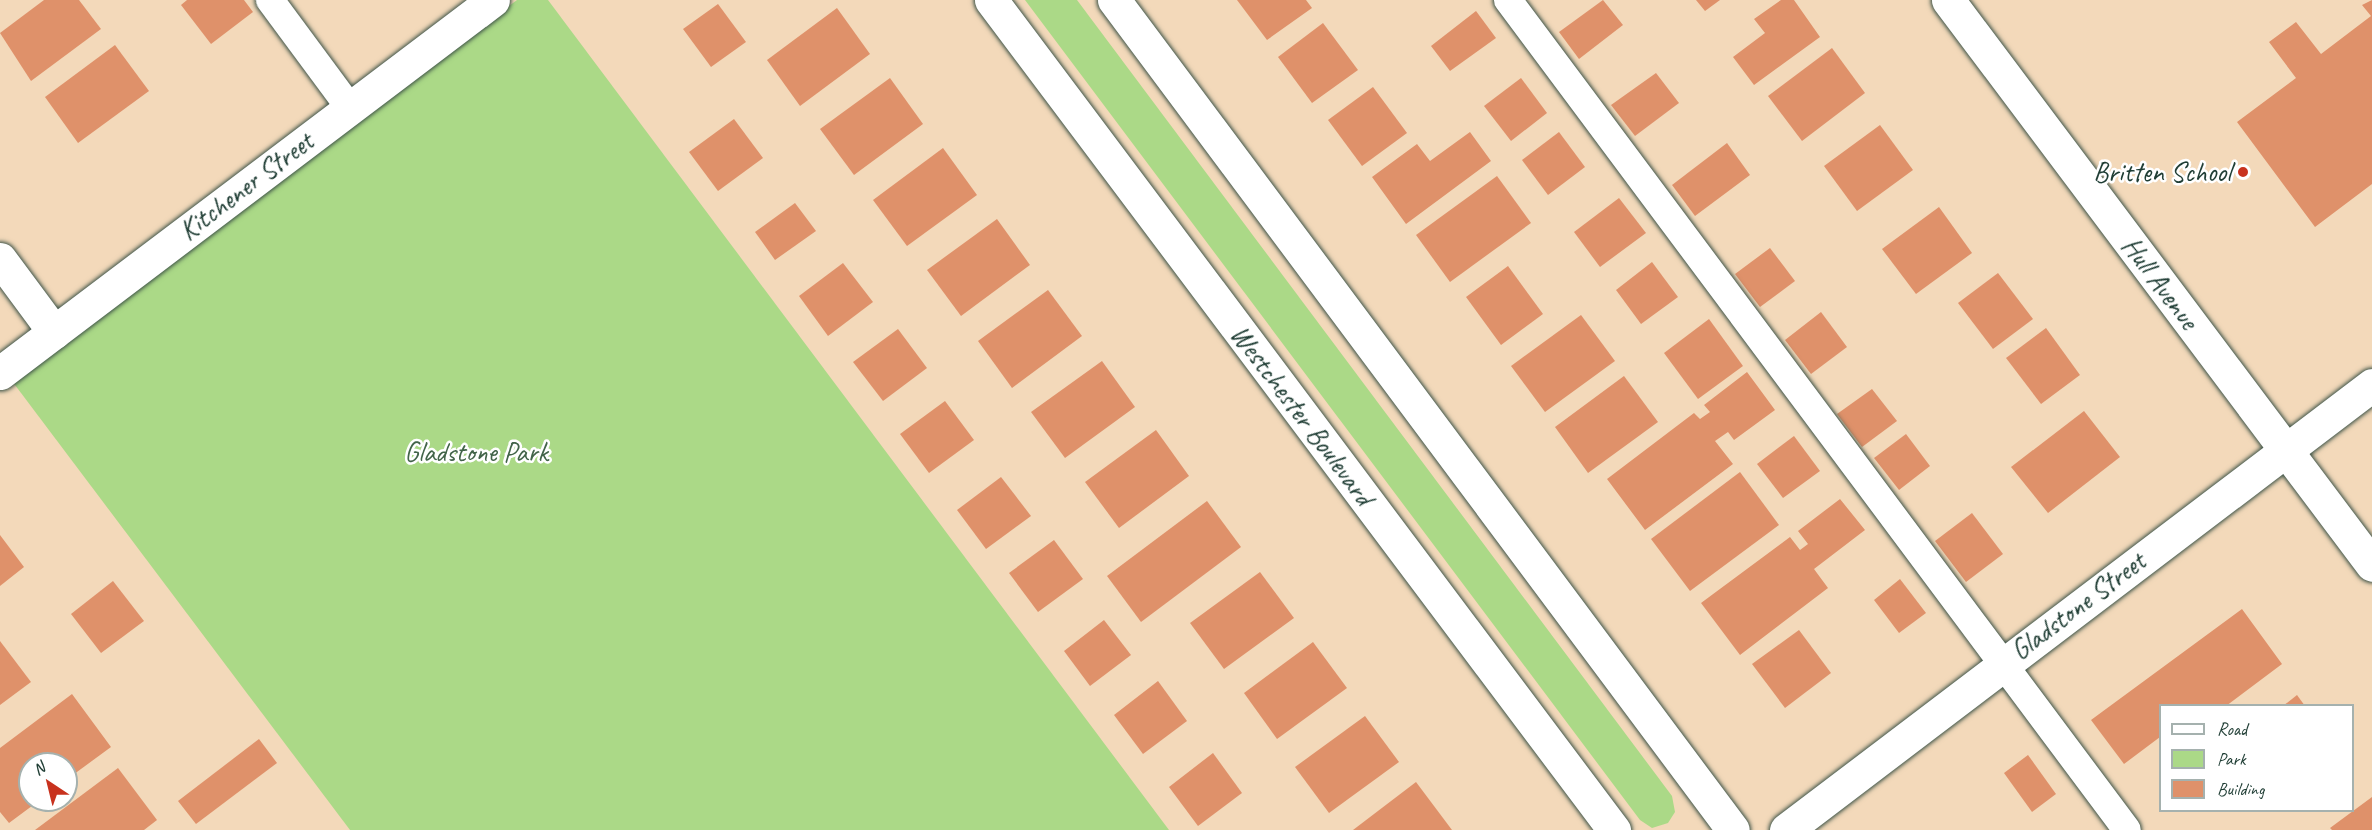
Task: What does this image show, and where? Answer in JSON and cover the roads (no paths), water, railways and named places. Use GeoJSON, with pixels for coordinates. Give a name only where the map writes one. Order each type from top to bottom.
{"type":"FeatureCollection","features":[{"type":"Feature","properties":{"kind":"street","name":"Kitchener Street"},"geometry":{"type":"LineString","coordinates":[[0,373],[493,0]]}},
{"type":"Feature","properties":{"kind":"street","name":"Westchester Boulevard"},"geometry":{"type":"LineString","coordinates":[[990,0],[1614,830]]}},
{"type":"Feature","properties":{"kind":"street"},"geometry":{"type":"LineString","coordinates":[[1114,0],[1733,830]]}},
{"type":"Feature","properties":{"kind":"street","name":"Hull Avenue"},"geometry":{"type":"LineString","coordinates":[[1948,0],[2372,565]]}},
{"type":"Feature","properties":{"kind":"street"},"geometry":{"type":"LineString","coordinates":[[0,259],[54,332]]}},
{"type":"Feature","properties":{"kind":"street","name":"Gladstone Street"},"geometry":{"type":"LineString","coordinates":[[1786,830],[2002,662],[2372,385]]}},
{"type":"Feature","properties":{"kind":"lane"},"geometry":{"type":"LineString","coordinates":[[270,0],[350,108]]}},
{"type":"Feature","properties":{"kind":"lane"},"geometry":{"type":"LineString","coordinates":[[1508,0],[2127,830]]}},
{"type":"Feature","properties":{"kind":"place","name":"Britten School"},"geometry":{"type":"Point","coordinates":[2243,172]}},
{"type":"Feature","properties":{"kind":"park label","name":"Gladstone Park"},"geometry":{"type":"Point","coordinates":[476,452]}}]}
